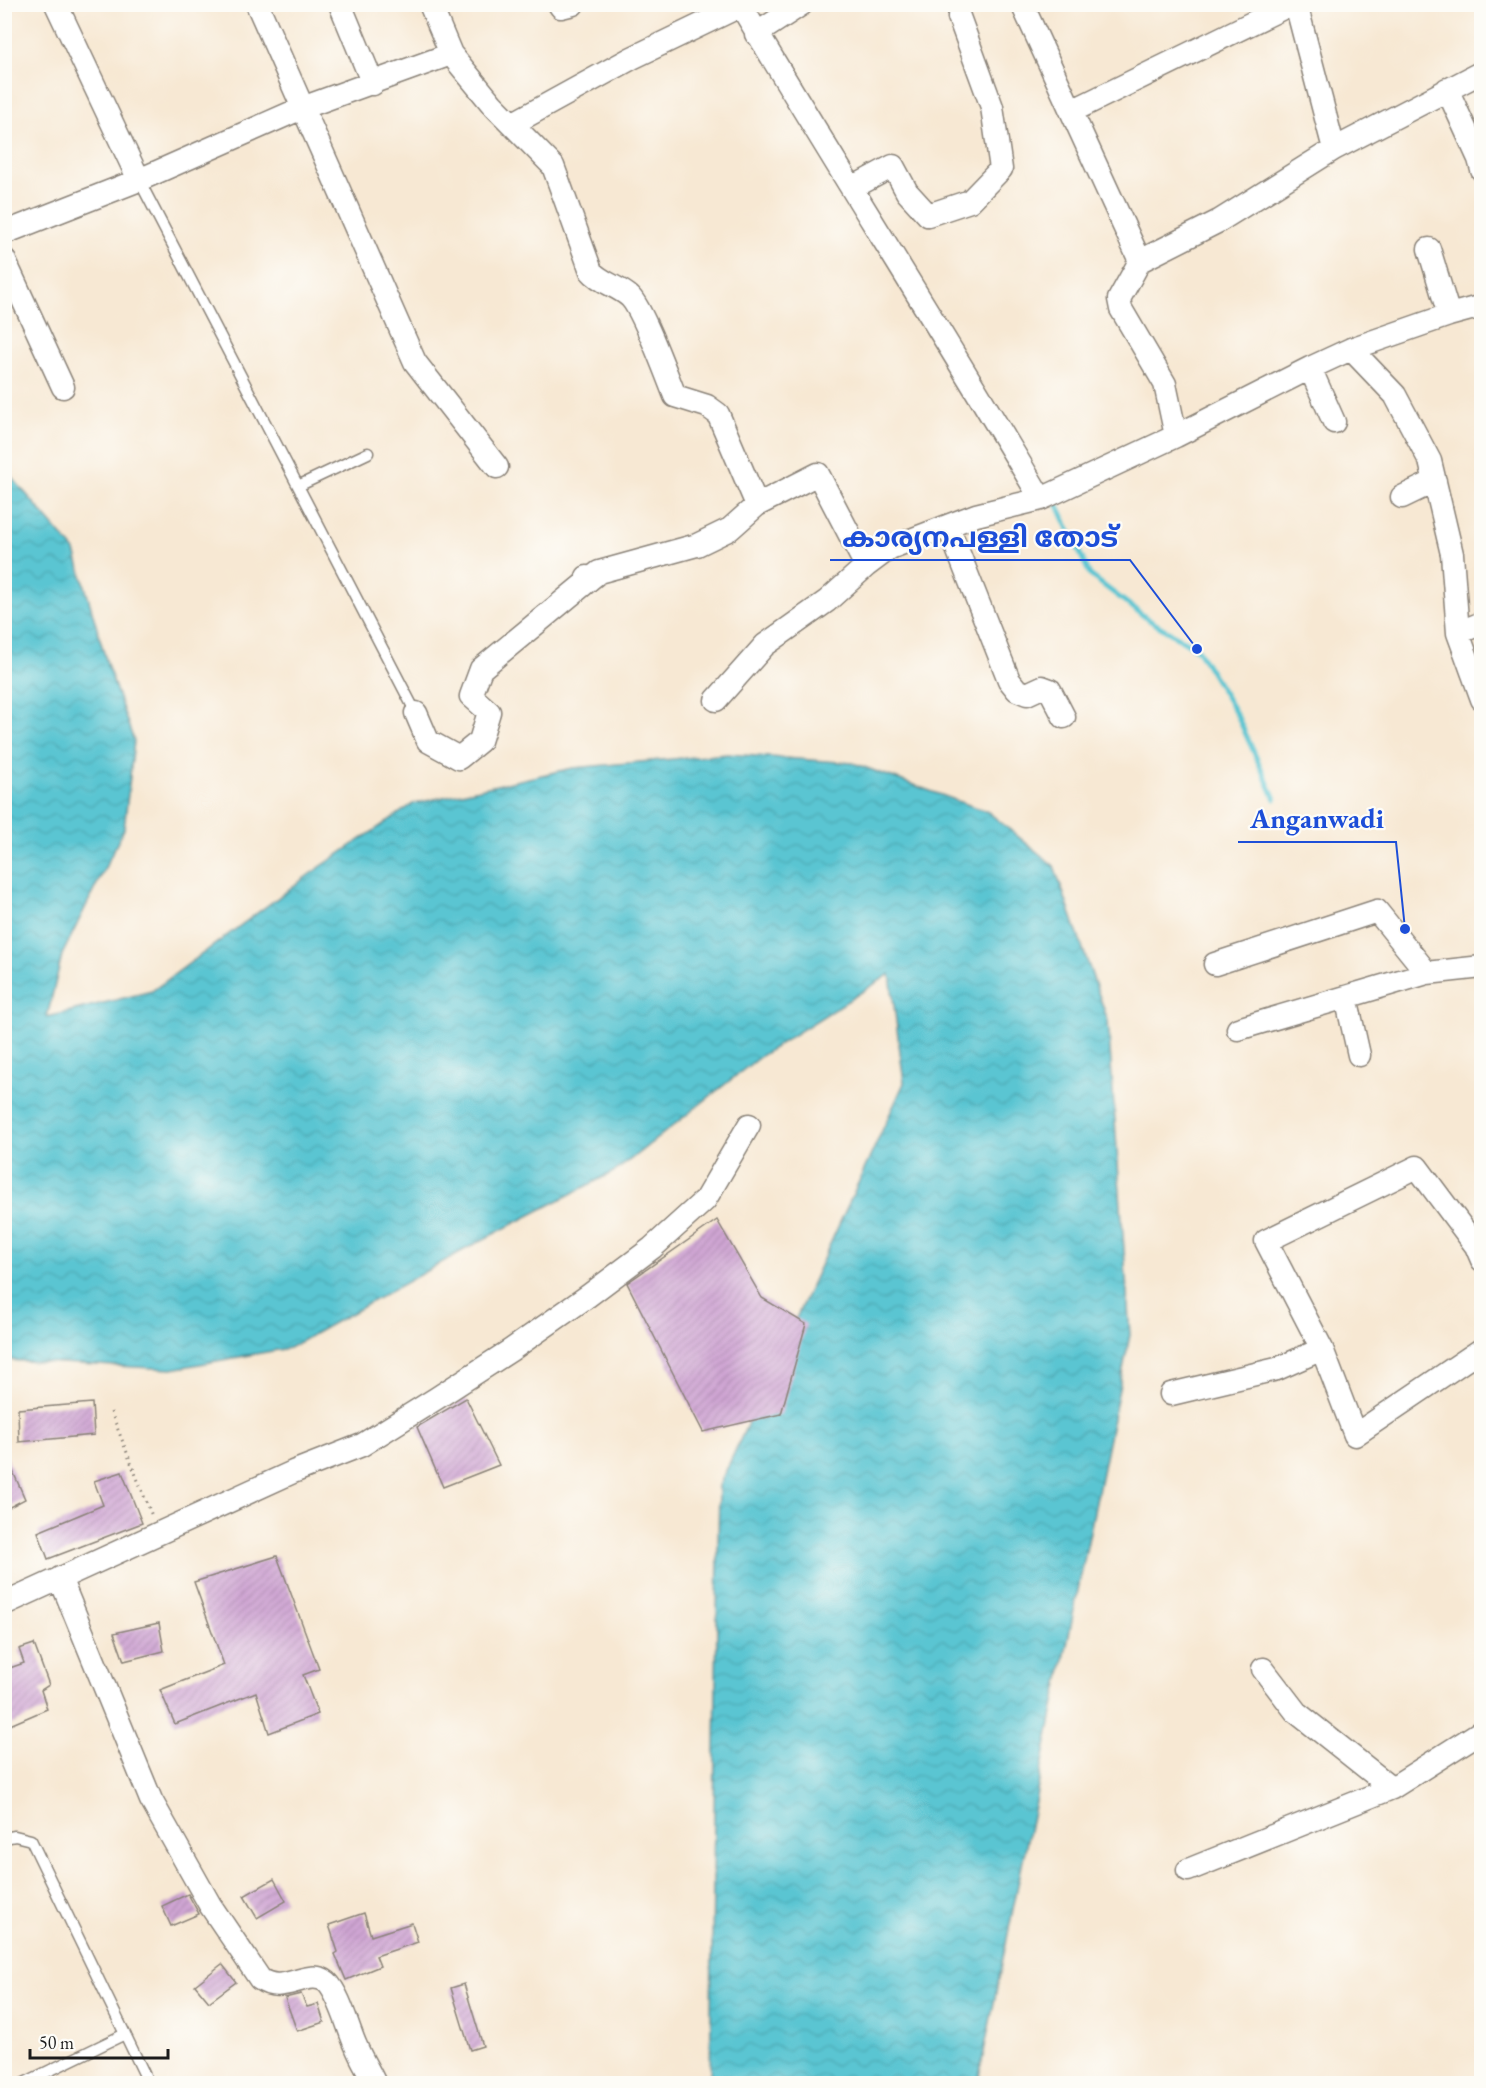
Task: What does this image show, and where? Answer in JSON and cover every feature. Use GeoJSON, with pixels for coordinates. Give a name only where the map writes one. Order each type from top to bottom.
{"type":"FeatureCollection","features":[{"type":"Feature","properties":{"kind":"street"},"geometry":{"type":"LineString","coordinates":[[56,4],[139,180]]}},
{"type":"Feature","properties":{"kind":"street"},"geometry":{"type":"LineString","coordinates":[[257,4],[416,362],[497,467]]}},
{"type":"Feature","properties":{"kind":"street"},"geometry":{"type":"LineString","coordinates":[[340,4],[373,84]]}},
{"type":"Feature","properties":{"kind":"street"},"geometry":{"type":"LineString","coordinates":[[430,4],[452,54],[492,104],[553,166],[591,271],[595,276],[620,289],[636,304],[675,396],[707,406],[718,414],[757,505]]}},
{"type":"Feature","properties":{"kind":"street"},"geometry":{"type":"LineString","coordinates":[[559,4],[561,8],[573,4]]}},
{"type":"Feature","properties":{"kind":"street"},"geometry":{"type":"LineString","coordinates":[[756,34],[802,4]]}},
{"type":"Feature","properties":{"kind":"street"},"geometry":{"type":"LineString","coordinates":[[1022,4],[1140,261]]}},
{"type":"Feature","properties":{"kind":"street"},"geometry":{"type":"LineString","coordinates":[[1072,111],[1291,4]]}},
{"type":"Feature","properties":{"kind":"street"},"geometry":{"type":"LineString","coordinates":[[1296,4],[1334,149]]}},
{"type":"Feature","properties":{"kind":"street"},"geometry":{"type":"LineString","coordinates":[[512,124],[632,58],[740,5],[1041,499]]}},
{"type":"Feature","properties":{"kind":"street"},"geometry":{"type":"LineString","coordinates":[[852,188],[893,166],[907,192],[928,215],[970,201],[1001,169],[992,107],[959,17]]}},
{"type":"Feature","properties":{"kind":"street"},"geometry":{"type":"LineString","coordinates":[[4,233],[139,180],[302,108],[452,54]]}},
{"type":"Feature","properties":{"kind":"street"},"geometry":{"type":"LineString","coordinates":[[1176,436],[1165,384],[1121,309],[1119,299],[1140,261],[1219,221],[1334,149],[1482,72]]}},
{"type":"Feature","properties":{"kind":"street"},"geometry":{"type":"LineString","coordinates":[[1448,89],[1482,170]]}},
{"type":"Feature","properties":{"kind":"street"},"geometry":{"type":"LineString","coordinates":[[1429,249],[1449,315]]}},
{"type":"Feature","properties":{"kind":"street"},"geometry":{"type":"LineString","coordinates":[[4,259],[63,387]]}},
{"type":"Feature","properties":{"kind":"street"},"geometry":{"type":"LineString","coordinates":[[716,700],[765,645],[826,601],[866,566],[890,549],[976,515],[1041,499],[1351,350],[1449,315],[1482,306]]}},
{"type":"Feature","properties":{"kind":"street"},"geometry":{"type":"LineString","coordinates":[[1351,350],[1395,395],[1430,461],[1452,554],[1458,633],[1482,699]]}},
{"type":"Feature","properties":{"kind":"street"},"geometry":{"type":"LineString","coordinates":[[1310,368],[1334,422]]}},
{"type":"Feature","properties":{"kind":"street"},"geometry":{"type":"LineString","coordinates":[[416,713],[428,741],[459,758],[480,741],[489,712],[471,696],[481,669],[588,579],[599,572],[697,545],[730,530],[757,505],[818,474],[866,566]]}},
{"type":"Feature","properties":{"kind":"street"},"geometry":{"type":"LineString","coordinates":[[1402,497],[1435,481]]}},
{"type":"Feature","properties":{"kind":"street"},"geometry":{"type":"LineString","coordinates":[[948,526],[1009,680],[1017,690],[1027,694],[1042,687],[1050,690],[1064,717]]}},
{"type":"Feature","properties":{"kind":"street"},"geometry":{"type":"LineString","coordinates":[[1458,633],[1482,623]]}},
{"type":"Feature","properties":{"kind":"street"},"geometry":{"type":"LineString","coordinates":[[1215,964],[1377,911],[1427,972]]}},
{"type":"Feature","properties":{"kind":"street"},"geometry":{"type":"LineString","coordinates":[[1238,1029],[1427,972],[1482,967]]}},
{"type":"Feature","properties":{"kind":"street"},"geometry":{"type":"LineString","coordinates":[[1346,997],[1359,1054]]}},
{"type":"Feature","properties":{"kind":"street"},"geometry":{"type":"LineString","coordinates":[[4,1604],[293,1472],[362,1445],[521,1343],[652,1248],[705,1200],[749,1125]]}},
{"type":"Feature","properties":{"kind":"street"},"geometry":{"type":"LineString","coordinates":[[1480,1249],[1417,1167],[1266,1241],[1322,1349],[1355,1435],[1482,1349]]}},
{"type":"Feature","properties":{"kind":"street"},"geometry":{"type":"LineString","coordinates":[[1171,1394],[1276,1369],[1322,1349]]}},
{"type":"Feature","properties":{"kind":"street"},"geometry":{"type":"LineString","coordinates":[[60,1578],[151,1800],[210,1905],[260,1979],[269,1985],[280,1985],[310,1978],[320,1978],[327,1982],[339,2003],[356,2047],[375,2084]]}},
{"type":"Feature","properties":{"kind":"street"},"geometry":{"type":"LineString","coordinates":[[1263,1669],[1296,1712],[1392,1788]]}},
{"type":"Feature","properties":{"kind":"street"},"geometry":{"type":"LineString","coordinates":[[1188,1870],[1392,1788],[1482,1731]]}},
{"type":"Feature","properties":{"kind":"lane"},"geometry":{"type":"LineString","coordinates":[[139,180],[416,713]]}},
{"type":"Feature","properties":{"kind":"lane"},"geometry":{"type":"LineString","coordinates":[[298,486],[368,453]]}},
{"type":"Feature","properties":{"kind":"lane"},"geometry":{"type":"LineString","coordinates":[[4,1838],[15,1836],[30,1840],[149,2084]]}},
{"type":"Feature","properties":{"kind":"lane"},"geometry":{"type":"LineString","coordinates":[[22,2084],[125,2034]]}},
{"type":"Feature","properties":{"kind":"path"},"geometry":{"type":"LineString","coordinates":[[111,1412],[160,1534]]}},
{"type":"Feature","properties":{"kind":"water"},"geometry":{"type":"Polygon","coordinates":[[[4,468],[75,551],[108,667],[134,741],[124,829],[62,955],[47,1017],[152,991],[310,874],[413,804],[573,768],[728,754],[853,763],[988,812],[1054,866],[1108,1021],[1130,1335],[979,2076],[987,2083],[710,2083],[719,1486],[904,1083],[890,974],[762,1055],[617,1170],[480,1241],[289,1348],[172,1369],[5,1360],[4,468]]]}},
{"type":"Feature","properties":{"kind":"building"},"geometry":{"type":"Polygon","coordinates":[[[717,1220],[762,1298],[806,1324],[781,1414],[703,1432],[627,1283],[717,1220]]]}},
{"type":"Feature","properties":{"kind":"building"},"geometry":{"type":"Polygon","coordinates":[[[466,1398],[499,1465],[443,1487],[417,1427],[466,1398]]]}},
{"type":"Feature","properties":{"kind":"building"},"geometry":{"type":"Polygon","coordinates":[[[92,1403],[94,1435],[19,1442],[18,1409],[92,1403]]]}},
{"type":"Feature","properties":{"kind":"building"},"geometry":{"type":"Polygon","coordinates":[[[4,1451],[25,1499],[4,1510],[4,1451]]]}},
{"type":"Feature","properties":{"kind":"building"},"geometry":{"type":"Polygon","coordinates":[[[122,1472],[142,1523],[48,1559],[38,1532],[103,1505],[94,1481],[122,1472]]]}},
{"type":"Feature","properties":{"kind":"building"},"geometry":{"type":"Polygon","coordinates":[[[277,1556],[319,1669],[303,1675],[318,1714],[269,1733],[256,1692],[175,1724],[160,1690],[224,1665],[194,1582],[277,1556]]]}},
{"type":"Feature","properties":{"kind":"building"},"geometry":{"type":"Polygon","coordinates":[[[159,1623],[164,1651],[124,1661],[114,1633],[159,1623]]]}},
{"type":"Feature","properties":{"kind":"building"},"geometry":{"type":"Polygon","coordinates":[[[34,1644],[49,1685],[41,1690],[47,1709],[10,1725],[4,1711],[4,1670],[24,1663],[19,1649],[34,1644]]]}},
{"type":"Feature","properties":{"kind":"building"},"geometry":{"type":"Polygon","coordinates":[[[274,1879],[286,1901],[257,1918],[244,1896],[274,1879]]]}},
{"type":"Feature","properties":{"kind":"building"},"geometry":{"type":"Polygon","coordinates":[[[188,1894],[199,1914],[171,1926],[162,1906],[188,1894]]]}},
{"type":"Feature","properties":{"kind":"building"},"geometry":{"type":"Polygon","coordinates":[[[364,1913],[371,1936],[412,1923],[418,1942],[376,1956],[380,1966],[346,1980],[335,1954],[338,1952],[329,1925],[364,1913]]]}},
{"type":"Feature","properties":{"kind":"building"},"geometry":{"type":"Polygon","coordinates":[[[222,1964],[236,1982],[209,2002],[195,1985],[222,1964]]]}},
{"type":"Feature","properties":{"kind":"building"},"geometry":{"type":"Polygon","coordinates":[[[464,1984],[483,2046],[470,2050],[451,1988],[464,1984]]]}},
{"type":"Feature","properties":{"kind":"building"},"geometry":{"type":"Polygon","coordinates":[[[301,1994],[307,2007],[318,2004],[324,2022],[297,2031],[285,1998],[301,1994]]]}},
{"type":"Feature","properties":{"kind":"waterway"},"geometry":{"type":"LineString","coordinates":[[1055,499],[1090,575],[1149,620],[1197,649],[1237,715],[1275,799]]}},
{"type":"Feature","properties":{"kind":"place","name":"കാര്യനപള്ളി തോട്"},"geometry":{"type":"Point","coordinates":[1197,649]}},
{"type":"Feature","properties":{"kind":"place","name":"Anganwadi"},"geometry":{"type":"Point","coordinates":[1405,929]}}]}
